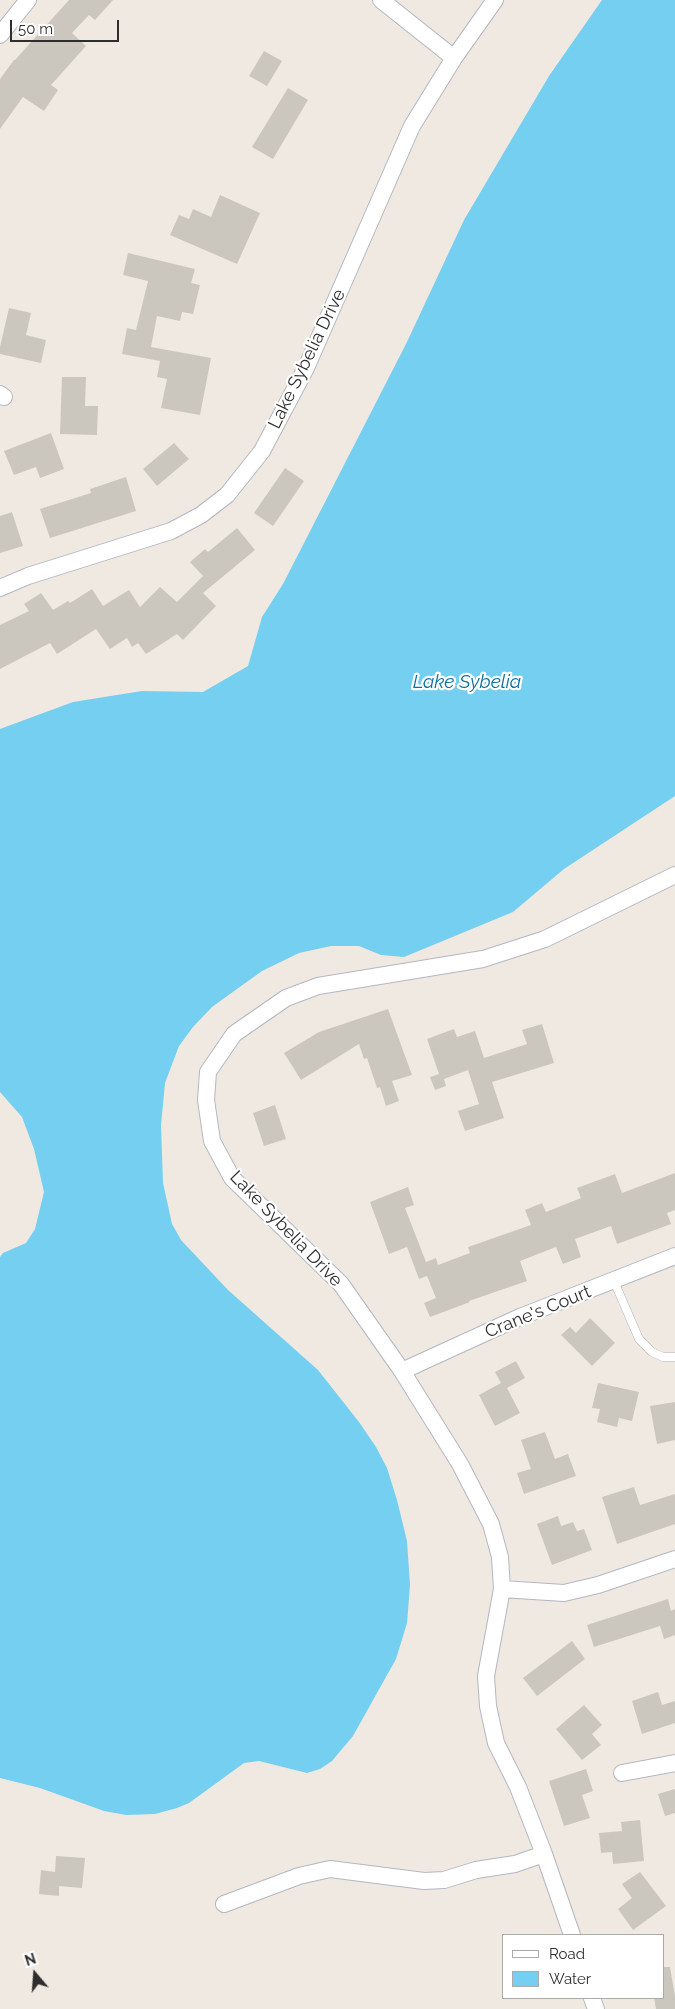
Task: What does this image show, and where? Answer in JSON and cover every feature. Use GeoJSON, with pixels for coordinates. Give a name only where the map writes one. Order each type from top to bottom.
{"type":"FeatureCollection","features":[{"type":"Feature","properties":{"kind":"street"},"geometry":{"type":"LineString","coordinates":[[0,35],[28,0]]}},
{"type":"Feature","properties":{"kind":"street"},"geometry":{"type":"LineString","coordinates":[[381,0],[454,58]]}},
{"type":"Feature","properties":{"kind":"street","name":"Lake Sybelia Drive"},"geometry":{"type":"LineString","coordinates":[[0,588],[28,576],[171,531],[201,515],[227,495],[262,451],[306,368],[412,126],[454,58],[495,0]]}},
{"type":"Feature","properties":{"kind":"street","name":"Lake Sybelia Drive"},"geometry":{"type":"LineString","coordinates":[[572,1934],[518,1787],[496,1743],[488,1706],[486,1676],[502,1589],[500,1557],[491,1524],[460,1464],[402,1371],[341,1284],[232,1178],[212,1141],[206,1100],[208,1072],[234,1034],[286,998],[318,986],[482,959],[545,939],[675,875]]}},
{"type":"Feature","properties":{"kind":"street","name":"Crane's Court"},"geometry":{"type":"LineString","coordinates":[[402,1371],[520,1317],[614,1282],[675,1256]]}},
{"type":"Feature","properties":{"kind":"street"},"geometry":{"type":"LineString","coordinates":[[502,1589],[564,1592],[598,1585],[675,1559]]}},
{"type":"Feature","properties":{"kind":"street"},"geometry":{"type":"LineString","coordinates":[[622,1773],[675,1763]]}},
{"type":"Feature","properties":{"kind":"street"},"geometry":{"type":"LineString","coordinates":[[224,1904],[298,1876],[330,1869],[424,1881],[444,1880],[476,1870],[515,1864],[544,1854]]}},
{"type":"Feature","properties":{"kind":"lane"},"geometry":{"type":"LineString","coordinates":[[614,1282],[638,1339],[652,1352],[663,1357],[675,1357]]}},
{"type":"Feature","properties":{"kind":"water","name":"Lake Sybelia"},"geometry":{"type":"Polygon","coordinates":[[[602,0],[675,0],[675,796],[564,869],[513,912],[404,957],[381,955],[359,946],[331,946],[299,953],[262,971],[212,1007],[193,1027],[179,1046],[165,1083],[161,1125],[163,1183],[172,1224],[181,1240],[228,1290],[318,1370],[376,1447],[387,1468],[407,1541],[410,1585],[407,1623],[396,1659],[353,1736],[332,1761],[320,1769],[307,1773],[259,1761],[244,1763],[189,1803],[177,1808],[155,1814],[126,1815],[104,1811],[40,1788],[0,1778],[0,1257],[3,1253],[26,1243],[35,1229],[44,1192],[34,1149],[22,1117],[0,1092],[0,729],[73,702],[142,691],[203,692],[248,666],[262,617],[283,584],[406,344],[464,220],[549,76],[602,0]]]}},
{"type":"Feature","properties":{"kind":"building"},"geometry":{"type":"Polygon","coordinates":[[[69,0],[113,0],[95,20],[89,15],[72,33],[86,46],[51,85],[58,90],[44,111],[23,97],[0,129],[0,79],[14,60],[69,0]]]}},
{"type":"Feature","properties":{"kind":"building"},"geometry":{"type":"Polygon","coordinates":[[[264,51],[282,61],[267,86],[249,76],[264,51]]]}},
{"type":"Feature","properties":{"kind":"building"},"geometry":{"type":"Polygon","coordinates":[[[288,88],[308,100],[273,159],[252,147],[288,88]]]}},
{"type":"Feature","properties":{"kind":"building"},"geometry":{"type":"Polygon","coordinates":[[[220,195],[260,213],[237,264],[170,235],[179,215],[189,219],[193,209],[211,217],[220,195]]]}},
{"type":"Feature","properties":{"kind":"building"},"geometry":{"type":"Polygon","coordinates":[[[128,253],[195,269],[191,283],[200,285],[193,314],[182,312],[180,321],[157,316],[151,347],[211,358],[200,415],[161,408],[167,379],[157,377],[160,361],[122,354],[127,328],[136,330],[148,281],[123,275],[128,253]]]}},
{"type":"Feature","properties":{"kind":"building"},"geometry":{"type":"Polygon","coordinates":[[[9,308],[31,313],[26,335],[46,340],[41,363],[0,354],[9,308]]]}},
{"type":"Feature","properties":{"kind":"building"},"geometry":{"type":"Polygon","coordinates":[[[62,377],[86,377],[85,406],[98,406],[97,435],[60,434],[62,377]]]}},
{"type":"Feature","properties":{"kind":"building"},"geometry":{"type":"Polygon","coordinates":[[[51,433],[64,469],[40,478],[36,467],[14,475],[4,451],[51,433]]]}},
{"type":"Feature","properties":{"kind":"building"},"geometry":{"type":"Polygon","coordinates":[[[174,443],[189,459],[157,486],[143,469],[174,443]]]}},
{"type":"Feature","properties":{"kind":"building"},"geometry":{"type":"Polygon","coordinates":[[[285,468],[304,481],[273,526],[254,513],[285,468]]]}},
{"type":"Feature","properties":{"kind":"building"},"geometry":{"type":"Polygon","coordinates":[[[126,477],[136,511],[50,538],[40,509],[91,493],[90,489],[126,477]]]}},
{"type":"Feature","properties":{"kind":"building"},"geometry":{"type":"Polygon","coordinates":[[[12,512],[23,546],[0,553],[0,516],[12,512]]]}},
{"type":"Feature","properties":{"kind":"building"},"geometry":{"type":"Polygon","coordinates":[[[237,528],[255,550],[203,593],[216,606],[183,640],[177,634],[146,654],[138,643],[132,647],[127,638],[110,649],[96,629],[57,654],[50,643],[0,669],[0,625],[29,611],[24,604],[41,593],[53,610],[68,601],[70,603],[92,589],[103,606],[129,590],[140,607],[160,587],[177,602],[203,576],[190,562],[205,549],[208,552],[237,528]]]}},
{"type":"Feature","properties":{"kind":"building"},"geometry":{"type":"Polygon","coordinates":[[[388,1009],[412,1075],[392,1081],[399,1101],[386,1106],[380,1087],[377,1088],[367,1058],[364,1059],[359,1044],[301,1080],[284,1053],[319,1032],[388,1009]]]}},
{"type":"Feature","properties":{"kind":"building"},"geometry":{"type":"Polygon","coordinates":[[[542,1024],[554,1063],[492,1082],[504,1118],[465,1131],[458,1111],[479,1104],[468,1070],[444,1079],[446,1086],[435,1090],[430,1077],[439,1074],[427,1039],[454,1029],[457,1037],[475,1031],[484,1058],[527,1044],[522,1030],[542,1024]]]}},
{"type":"Feature","properties":{"kind":"building"},"geometry":{"type":"Polygon","coordinates":[[[275,1105],[286,1139],[264,1146],[253,1113],[275,1105]]]}},
{"type":"Feature","properties":{"kind":"building"},"geometry":{"type":"Polygon","coordinates":[[[675,1173],[675,1210],[667,1213],[671,1224],[617,1244],[611,1226],[575,1239],[581,1257],[563,1264],[556,1247],[520,1261],[527,1281],[430,1317],[424,1303],[436,1298],[427,1276],[419,1279],[407,1247],[389,1254],[370,1202],[408,1187],[414,1205],[405,1208],[426,1262],[436,1258],[438,1265],[470,1253],[468,1247],[531,1225],[525,1210],[542,1203],[546,1212],[581,1198],[577,1188],[615,1174],[622,1193],[675,1173]]]}},
{"type":"Feature","properties":{"kind":"building"},"geometry":{"type":"Polygon","coordinates":[[[590,1318],[615,1343],[592,1366],[561,1335],[570,1327],[576,1333],[590,1318]]]}},
{"type":"Feature","properties":{"kind":"building"},"geometry":{"type":"Polygon","coordinates":[[[516,1361],[525,1378],[507,1388],[520,1413],[495,1426],[479,1395],[501,1383],[495,1372],[516,1361]]]}},
{"type":"Feature","properties":{"kind":"building"},"geometry":{"type":"Polygon","coordinates":[[[598,1383],[639,1392],[632,1421],[619,1418],[617,1427],[597,1422],[600,1409],[592,1408],[598,1383]]]}},
{"type":"Feature","properties":{"kind":"building"},"geometry":{"type":"Polygon","coordinates":[[[675,1402],[675,1440],[657,1444],[650,1406],[675,1402]]]}},
{"type":"Feature","properties":{"kind":"building"},"geometry":{"type":"Polygon","coordinates":[[[545,1432],[555,1459],[568,1454],[576,1476],[524,1494],[517,1473],[531,1469],[521,1440],[545,1432]]]}},
{"type":"Feature","properties":{"kind":"building"},"geometry":{"type":"Polygon","coordinates":[[[634,1487],[640,1505],[675,1494],[675,1524],[617,1544],[602,1497],[634,1487]]]}},
{"type":"Feature","properties":{"kind":"building"},"geometry":{"type":"Polygon","coordinates":[[[558,1516],[561,1526],[573,1522],[577,1531],[584,1529],[592,1550],[552,1565],[537,1524],[558,1516]]]}},
{"type":"Feature","properties":{"kind":"building"},"geometry":{"type":"Polygon","coordinates":[[[668,1599],[671,1611],[675,1609],[675,1635],[664,1639],[660,1626],[594,1647],[587,1625],[668,1599]]]}},
{"type":"Feature","properties":{"kind":"building"},"geometry":{"type":"Polygon","coordinates":[[[572,1641],[585,1659],[537,1696],[523,1678],[572,1641]]]}},
{"type":"Feature","properties":{"kind":"building"},"geometry":{"type":"Polygon","coordinates":[[[658,1692],[662,1705],[675,1701],[675,1723],[642,1734],[632,1701],[658,1692]]]}},
{"type":"Feature","properties":{"kind":"building"},"geometry":{"type":"Polygon","coordinates":[[[584,1705],[602,1725],[592,1734],[601,1745],[582,1760],[556,1729],[584,1705]]]}},
{"type":"Feature","properties":{"kind":"building"},"geometry":{"type":"Polygon","coordinates":[[[586,1769],[593,1791],[582,1795],[590,1818],[564,1826],[549,1781],[586,1769]]]}},
{"type":"Feature","properties":{"kind":"building"},"geometry":{"type":"Polygon","coordinates":[[[675,1789],[675,1813],[665,1816],[658,1794],[675,1789]]]}},
{"type":"Feature","properties":{"kind":"building"},"geometry":{"type":"Polygon","coordinates":[[[640,1820],[644,1861],[613,1864],[612,1852],[601,1853],[599,1833],[622,1831],[621,1822],[640,1820]]]}},
{"type":"Feature","properties":{"kind":"building"},"geometry":{"type":"Polygon","coordinates":[[[56,1856],[85,1858],[82,1888],[59,1886],[59,1896],[39,1894],[41,1870],[55,1872],[56,1856]]]}},
{"type":"Feature","properties":{"kind":"building"},"geometry":{"type":"Polygon","coordinates":[[[640,1872],[666,1906],[633,1930],[618,1909],[632,1898],[622,1884],[640,1872]]]}},
{"type":"Feature","properties":{"kind":"building"},"geometry":{"type":"Polygon","coordinates":[[[665,1967],[670,1967],[675,1996],[675,2009],[656,2009],[654,1999],[665,1999],[665,1967]]]}}]}
